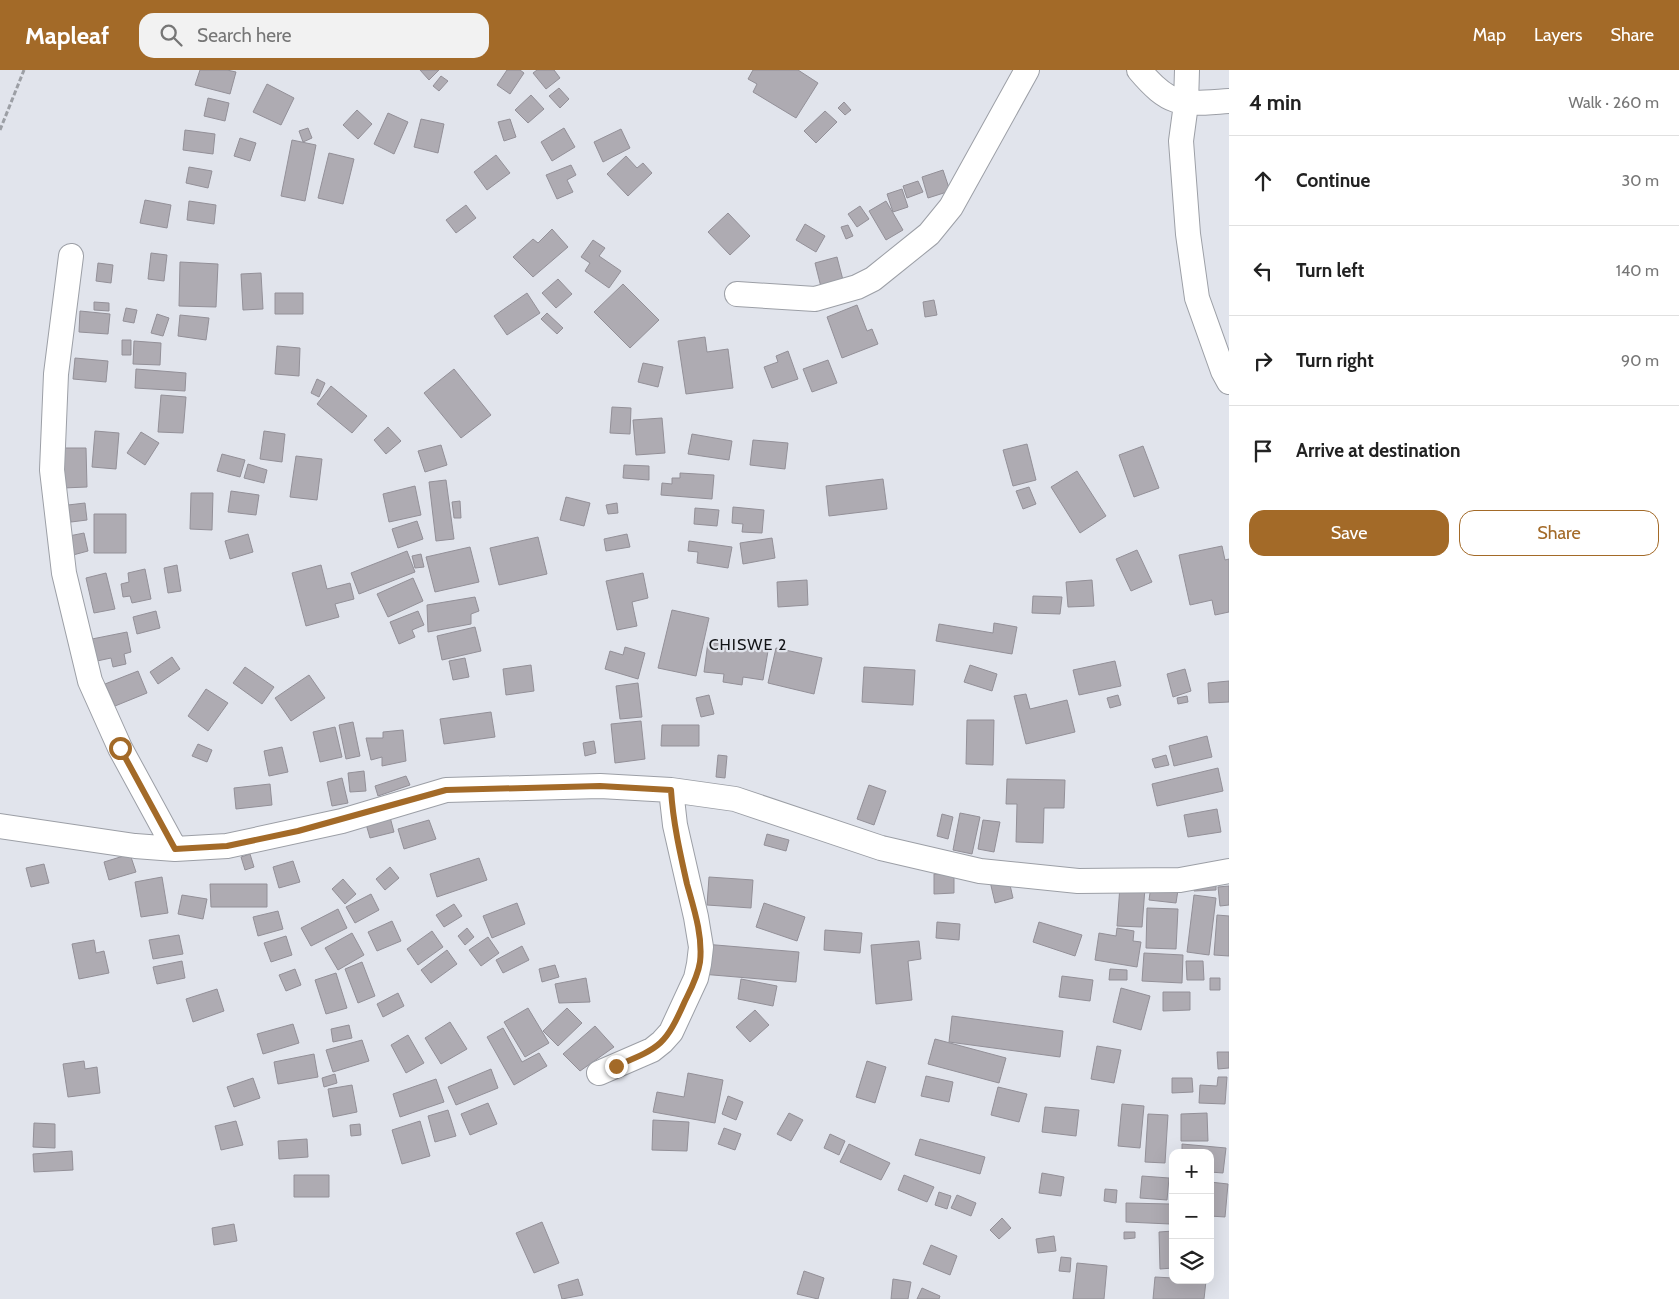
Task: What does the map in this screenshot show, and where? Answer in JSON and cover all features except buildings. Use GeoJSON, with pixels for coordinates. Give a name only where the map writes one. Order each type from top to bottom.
{"type":"FeatureCollection","features":[{"type":"Feature","properties":{"kind":"street"},"geometry":{"type":"LineString","coordinates":[[737,294],[815,299],[856,287],[873,279],[929,234],[950,207],[1027,70]]}},
{"type":"Feature","properties":{"kind":"street"},"geometry":{"type":"LineString","coordinates":[[1139,70],[1155,89],[1186,104],[1229,101]]}},
{"type":"Feature","properties":{"kind":"street"},"geometry":{"type":"LineString","coordinates":[[1186,70],[1186,104],[1181,141],[1188,234],[1197,298],[1223,371],[1229,382]]}},
{"type":"Feature","properties":{"kind":"street"},"geometry":{"type":"LineString","coordinates":[[71,256],[56,374],[52,470],[64,573],[90,681],[120,748],[175,849]]}},
{"type":"Feature","properties":{"kind":"street"},"geometry":{"type":"LineString","coordinates":[[0,826],[175,849],[227,846],[298,831],[446,790],[600,786],[671,790],[748,802],[881,848],[980,871],[1078,880],[1180,880],[1229,871]]}},
{"type":"Feature","properties":{"kind":"street"},"geometry":{"type":"LineString","coordinates":[[599,1074],[652,1050],[662,1042],[671,1032],[696,978],[701,947],[674,825],[671,790]]}},
{"type":"Feature","properties":{"kind":"path"},"geometry":{"type":"LineString","coordinates":[[0,130],[24,70]]}},
{"type":"Feature","properties":{"kind":"district","name":"CHISWE 2"},"geometry":{"type":"Point","coordinates":[748,644]}},
{"type":"Feature","properties":{"kind":"route"},"geometry":{"type":"LineString","coordinates":[[120,748],[175,849],[227,846],[298,831],[342,821],[399,802],[446,790],[600,786],[671,790],[674,825],[696,917],[701,947],[699,964],[696,978],[671,1032],[652,1050],[616,1066]]}}]}
